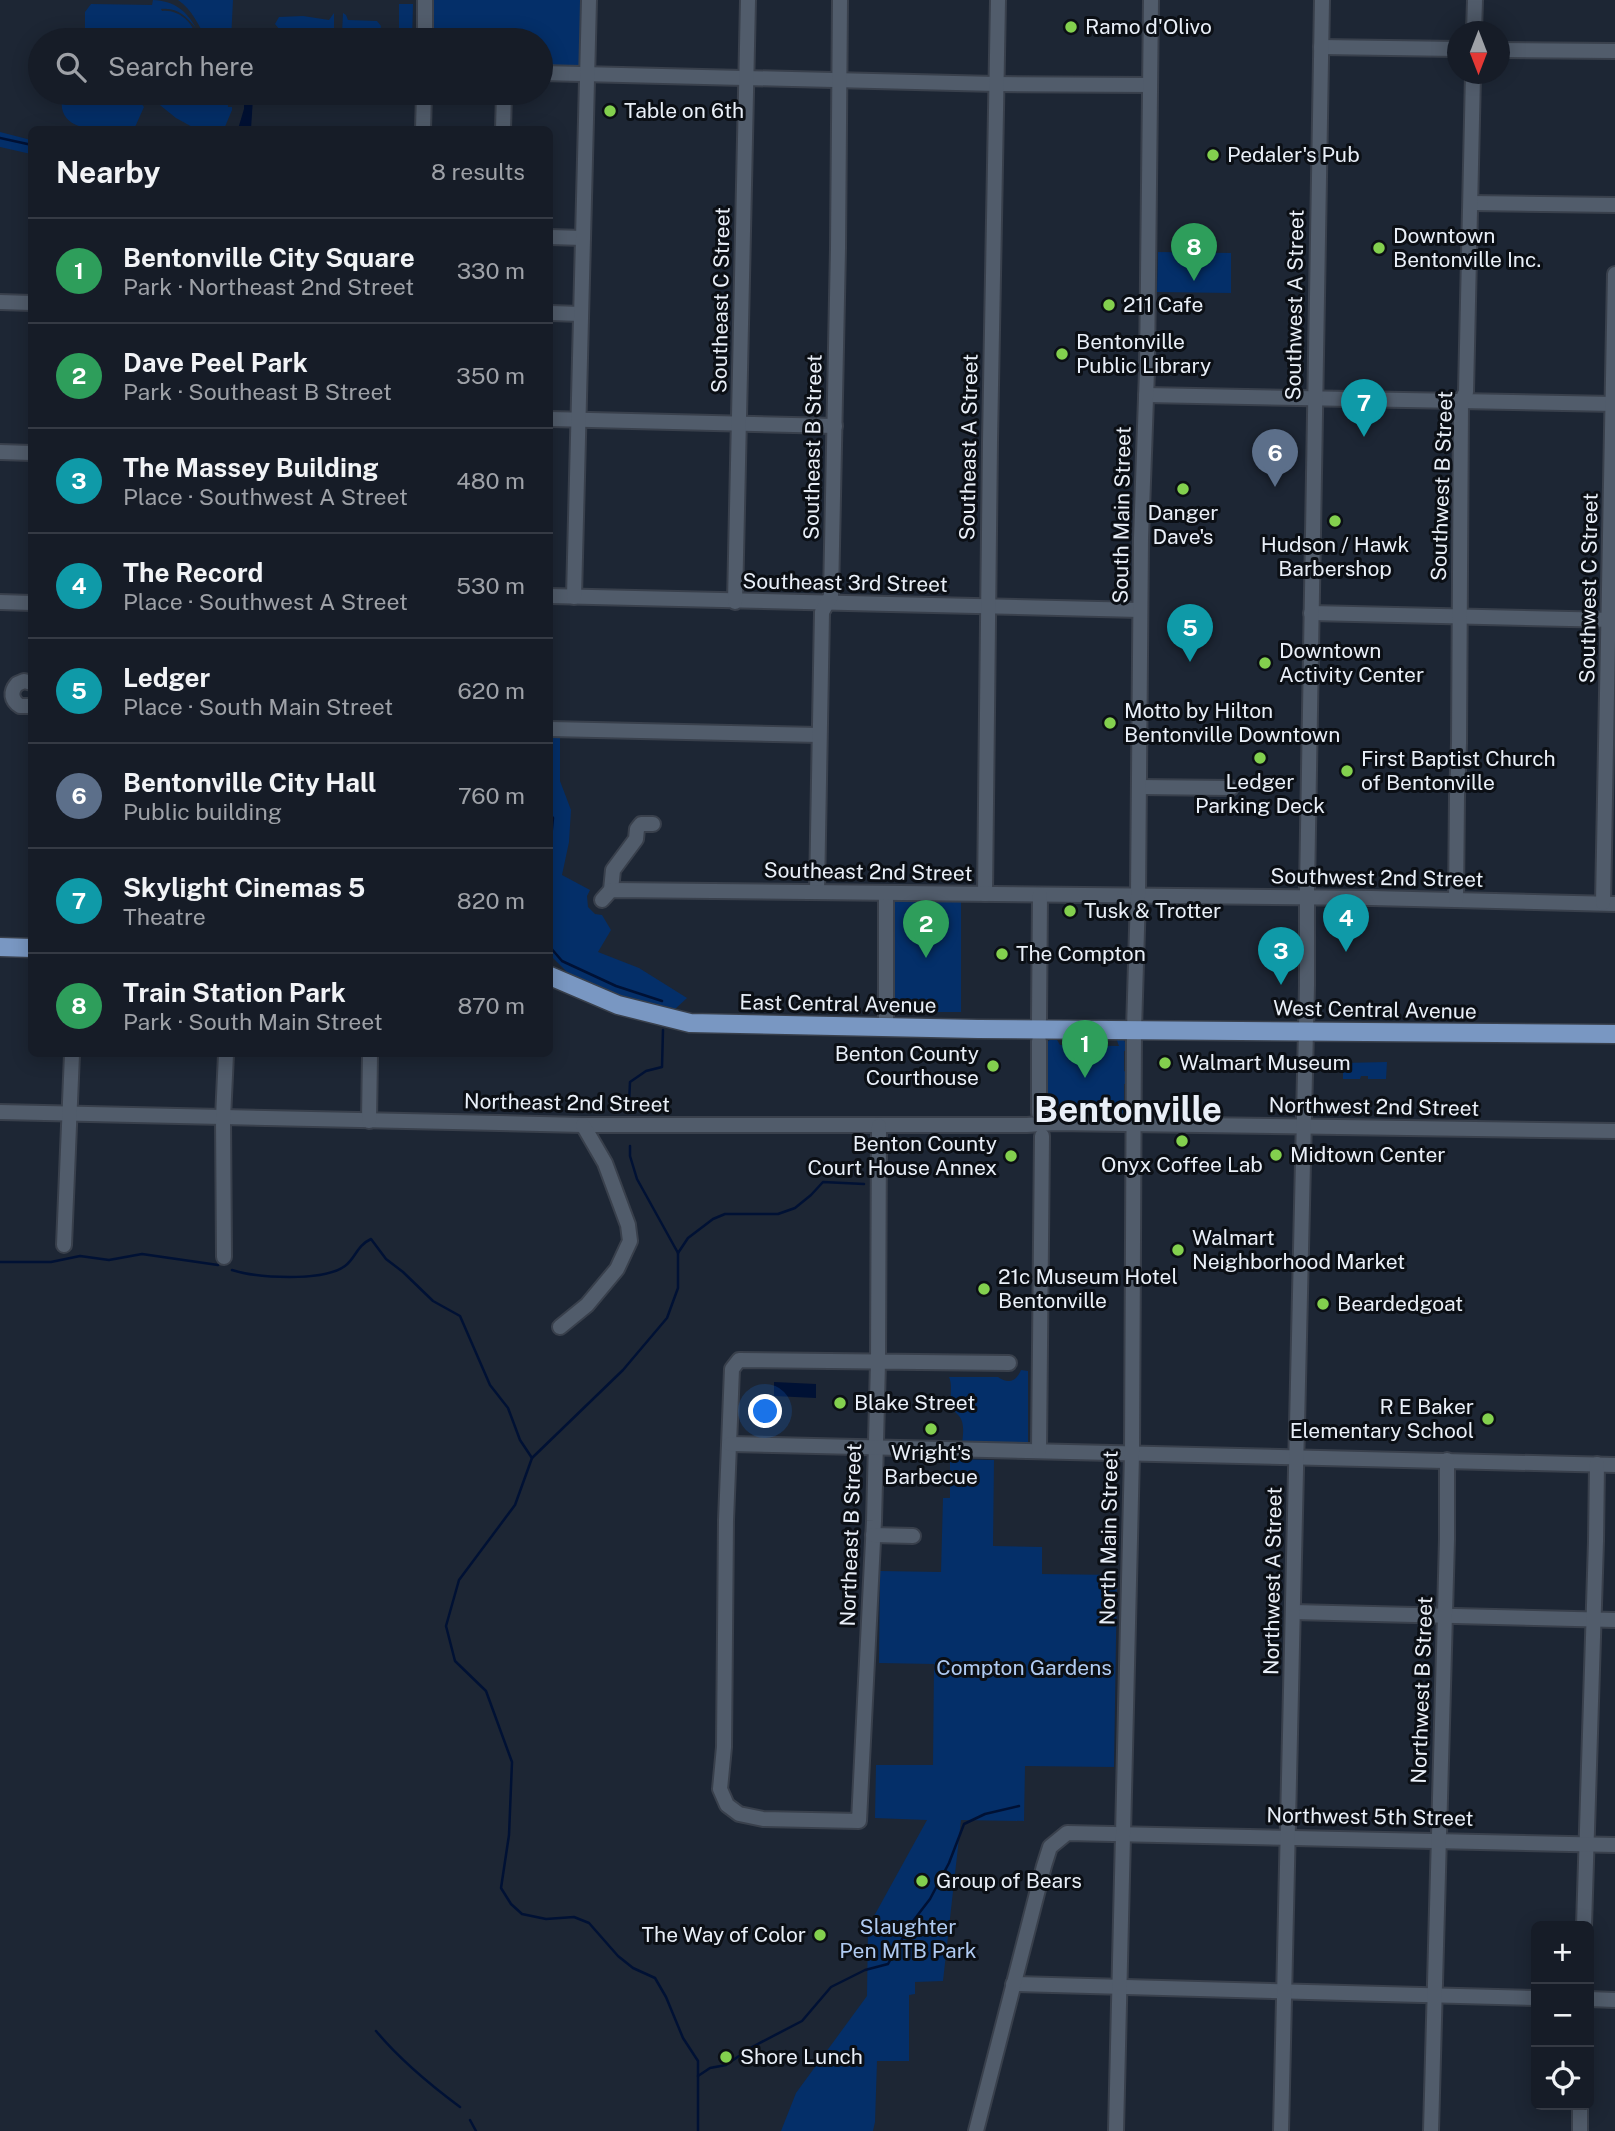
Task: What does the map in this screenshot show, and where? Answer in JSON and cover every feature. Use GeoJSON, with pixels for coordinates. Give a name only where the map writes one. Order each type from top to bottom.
{"type":"FeatureCollection","features":[{"type":"Feature","properties":{"kind":"main road"},"geometry":{"type":"LineString","coordinates":[[0,947],[28,948]]}},
{"type":"Feature","properties":{"kind":"main road","name":"East Central Avenue"},"geometry":{"type":"LineString","coordinates":[[553,977],[618,1005],[690,1023],[1134,1030]]}},
{"type":"Feature","properties":{"kind":"main road","name":"West Central Avenue"},"geometry":{"type":"LineString","coordinates":[[1134,1030],[1615,1034]]}},
{"type":"Feature","properties":{"kind":"street"},"geometry":{"type":"LineString","coordinates":[[425,0],[425,28]]}},
{"type":"Feature","properties":{"kind":"street"},"geometry":{"type":"LineString","coordinates":[[574,597],[589,0]]}},
{"type":"Feature","properties":{"kind":"street","name":"Southeast C Street"},"geometry":{"type":"LineString","coordinates":[[736,602],[748,0]]}},
{"type":"Feature","properties":{"kind":"street","name":"Southeast B Street"},"geometry":{"type":"LineString","coordinates":[[817,892],[822,610],[831,596],[840,0]]}},
{"type":"Feature","properties":{"kind":"street","name":"Southeast A Street"},"geometry":{"type":"LineString","coordinates":[[985,894],[998,0]]}},
{"type":"Feature","properties":{"kind":"street","name":"South Main Street"},"geometry":{"type":"LineString","coordinates":[[1134,1030],[1151,0]]}},
{"type":"Feature","properties":{"kind":"street"},"geometry":{"type":"LineString","coordinates":[[1308,0],[1322,0]]}},
{"type":"Feature","properties":{"kind":"street","name":"Southwest A Street"},"geometry":{"type":"LineString","coordinates":[[1305,1032],[1322,0]]}},
{"type":"Feature","properties":{"kind":"street"},"geometry":{"type":"LineString","coordinates":[[1474,21],[1475,0]]}},
{"type":"Feature","properties":{"kind":"street"},"geometry":{"type":"LineString","coordinates":[[1321,47],[1447,49]]}},
{"type":"Feature","properties":{"kind":"street"},"geometry":{"type":"LineString","coordinates":[[1510,50],[1615,51]]}},
{"type":"Feature","properties":{"kind":"street"},"geometry":{"type":"LineString","coordinates":[[553,74],[1150,85]]}},
{"type":"Feature","properties":{"kind":"street","name":"Southwest B Street"},"geometry":{"type":"LineString","coordinates":[[1456,900],[1461,402],[1466,392],[1473,84]]}},
{"type":"Feature","properties":{"kind":"street"},"geometry":{"type":"LineString","coordinates":[[423,126],[424,105]]}},
{"type":"Feature","properties":{"kind":"street"},"geometry":{"type":"LineString","coordinates":[[503,126],[504,105]]}},
{"type":"Feature","properties":{"kind":"street"},"geometry":{"type":"LineString","coordinates":[[1471,203],[1615,205]]}},
{"type":"Feature","properties":{"kind":"street"},"geometry":{"type":"LineString","coordinates":[[553,237],[583,238]]}},
{"type":"Feature","properties":{"kind":"street","name":"Southwest C Street"},"geometry":{"type":"LineString","coordinates":[[1609,904],[1615,274]]}},
{"type":"Feature","properties":{"kind":"street"},"geometry":{"type":"LineString","coordinates":[[0,302],[28,303]]}},
{"type":"Feature","properties":{"kind":"street"},"geometry":{"type":"LineString","coordinates":[[553,313],[581,314]]}},
{"type":"Feature","properties":{"kind":"street"},"geometry":{"type":"LineString","coordinates":[[1146,395],[1614,404]]}},
{"type":"Feature","properties":{"kind":"street"},"geometry":{"type":"LineString","coordinates":[[553,419],[835,426]]}},
{"type":"Feature","properties":{"kind":"street"},"geometry":{"type":"LineString","coordinates":[[0,452],[28,453]]}},
{"type":"Feature","properties":{"kind":"street","name":"Southeast 3rd Street"},"geometry":{"type":"LineString","coordinates":[[553,596],[1140,610]]}},
{"type":"Feature","properties":{"kind":"street"},"geometry":{"type":"LineString","coordinates":[[0,602],[28,603]]}},
{"type":"Feature","properties":{"kind":"street"},"geometry":{"type":"LineString","coordinates":[[1311,613],[1612,620]]}},
{"type":"Feature","properties":{"kind":"street"},"geometry":{"type":"LineString","coordinates":[[28,682],[17,684],[12,696],[20,706],[28,706]]}},
{"type":"Feature","properties":{"kind":"street"},"geometry":{"type":"LineString","coordinates":[[553,729],[819,735]]}},
{"type":"Feature","properties":{"kind":"street"},"geometry":{"type":"LineString","coordinates":[[1139,787],[1231,788]]}},
{"type":"Feature","properties":{"kind":"street","name":"Southeast 2nd Street"},"geometry":{"type":"LineString","coordinates":[[653,824],[641,824],[637,829],[636,839],[613,870],[606,895],[817,892],[1138,896]]}},
{"type":"Feature","properties":{"kind":"street"},"geometry":{"type":"LineString","coordinates":[[886,893],[886,1027]]}},
{"type":"Feature","properties":{"kind":"street"},"geometry":{"type":"LineString","coordinates":[[1040,895],[1040,1020]]}},
{"type":"Feature","properties":{"kind":"street","name":"Southwest 2nd Street"},"geometry":{"type":"LineString","coordinates":[[1138,896],[1609,904]]}},
{"type":"Feature","properties":{"kind":"street","name":"North Main Street"},"geometry":{"type":"LineString","coordinates":[[1116,2131],[1132,1454],[1134,1030]]}},
{"type":"Feature","properties":{"kind":"street","name":"Northwest A Street"},"geometry":{"type":"LineString","coordinates":[[1281,2131],[1305,1032]]}},
{"type":"Feature","properties":{"kind":"street"},"geometry":{"type":"LineString","coordinates":[[1039,1041],[1039,1113]]}},
{"type":"Feature","properties":{"kind":"street"},"geometry":{"type":"LineString","coordinates":[[64,1245],[72,1057]]}},
{"type":"Feature","properties":{"kind":"street"},"geometry":{"type":"LineString","coordinates":[[224,1257],[223,1118],[226,1057]]}},
{"type":"Feature","properties":{"kind":"street"},"geometry":{"type":"LineString","coordinates":[[369,1121],[370,1057]]}},
{"type":"Feature","properties":{"kind":"street","name":"Northeast 2nd Street"},"geometry":{"type":"LineString","coordinates":[[0,1112],[583,1125],[1133,1125]]}},
{"type":"Feature","properties":{"kind":"street"},"geometry":{"type":"LineString","coordinates":[[560,1327],[587,1306],[617,1269],[630,1241],[628,1225],[605,1163],[583,1125]]}},
{"type":"Feature","properties":{"kind":"street","name":"Northwest 2nd Street"},"geometry":{"type":"LineString","coordinates":[[1133,1125],[1615,1131]]}},
{"type":"Feature","properties":{"kind":"street","name":"Northeast B Street"},"geometry":{"type":"LineString","coordinates":[[730,1444],[726,1520],[724,1747],[720,1789],[727,1805],[739,1814],[763,1819],[859,1821],[873,1535],[878,1362],[879,1126]]}},
{"type":"Feature","properties":{"kind":"street"},"geometry":{"type":"LineString","coordinates":[[1039,1451],[1042,1136]]}},
{"type":"Feature","properties":{"kind":"street"},"geometry":{"type":"LineString","coordinates":[[1009,1363],[739,1360],[732,1369],[730,1444],[1615,1465]]}},
{"type":"Feature","properties":{"kind":"street","name":"Northwest B Street"},"geometry":{"type":"LineString","coordinates":[[1431,2131],[1447,1460]]}},
{"type":"Feature","properties":{"kind":"street"},"geometry":{"type":"LineString","coordinates":[[1584,1921],[1597,1464]]}},
{"type":"Feature","properties":{"kind":"street"},"geometry":{"type":"LineString","coordinates":[[873,1535],[913,1536]]}},
{"type":"Feature","properties":{"kind":"street"},"geometry":{"type":"LineString","coordinates":[[1293,1612],[1615,1620]]}},
{"type":"Feature","properties":{"kind":"street","name":"Northwest 5th Street"},"geometry":{"type":"LineString","coordinates":[[1013,1984],[1050,1847],[1067,1833],[1615,1844]]}},
{"type":"Feature","properties":{"kind":"street"},"geometry":{"type":"LineString","coordinates":[[976,2131],[1013,1984],[1531,1998]]}},
{"type":"Feature","properties":{"kind":"street"},"geometry":{"type":"LineString","coordinates":[[1594,1999],[1615,2000]]}},
{"type":"Feature","properties":{"kind":"street"},"geometry":{"type":"LineString","coordinates":[[1580,2110],[1580,2131]]}},
{"type":"Feature","properties":{"kind":"green space"},"geometry":{"type":"Polygon","coordinates":[[[153,0],[173,5],[184,11],[196,28],[181,13],[172,9],[161,9],[179,14],[193,28],[85,28],[85,12],[91,4],[152,5],[153,0]]]}},
{"type":"Feature","properties":{"kind":"green space"},"geometry":{"type":"Polygon","coordinates":[[[178,0],[233,0],[232,28],[200,28],[178,0]]]}},
{"type":"Feature","properties":{"kind":"green space"},"geometry":{"type":"Polygon","coordinates":[[[432,0],[584,0],[582,66],[579,69],[553,69],[553,28],[431,28],[432,0]]]}},
{"type":"Feature","properties":{"kind":"green space"},"geometry":{"type":"Polygon","coordinates":[[[399,4],[413,4],[412,28],[399,28],[399,4]]]}},
{"type":"Feature","properties":{"kind":"green space"},"geometry":{"type":"Polygon","coordinates":[[[334,13],[334,28],[278,28],[275,24],[279,17],[303,16],[329,20],[334,13]]]}},
{"type":"Feature","properties":{"kind":"green space"},"geometry":{"type":"Polygon","coordinates":[[[343,13],[348,20],[377,21],[381,26],[381,28],[342,28],[343,13]]]}},
{"type":"Feature","properties":{"kind":"green space"},"geometry":{"type":"Polygon","coordinates":[[[62,105],[144,107],[135,126],[80,126],[68,120],[62,105]]]}},
{"type":"Feature","properties":{"kind":"green space"},"geometry":{"type":"Polygon","coordinates":[[[160,105],[232,107],[225,126],[191,126],[160,105]]]}},
{"type":"Feature","properties":{"kind":"green space"},"geometry":{"type":"Polygon","coordinates":[[[0,132],[28,139],[28,153],[0,147],[0,132]]]}},
{"type":"Feature","properties":{"kind":"green space"},"geometry":{"type":"Polygon","coordinates":[[[1158,252],[1231,253],[1231,293],[1157,292],[1158,252]]]}},
{"type":"Feature","properties":{"kind":"green space"},"geometry":{"type":"Polygon","coordinates":[[[553,735],[560,735],[560,781],[571,810],[569,842],[562,875],[590,890],[587,896],[588,907],[595,914],[602,915],[611,930],[598,952],[639,968],[687,998],[674,1010],[629,999],[568,973],[553,958],[553,735]]]}},
{"type":"Feature","properties":{"kind":"green space"},"geometry":{"type":"Polygon","coordinates":[[[895,898],[961,898],[961,1012],[890,1012],[892,901],[895,898]]]}},
{"type":"Feature","properties":{"kind":"green space"},"geometry":{"type":"Polygon","coordinates":[[[1056,1038],[1060,1045],[1119,1046],[1116,1038],[1124,1040],[1128,1050],[1124,1051],[1127,1084],[1124,1084],[1124,1105],[1127,1106],[1124,1113],[1115,1116],[1110,1109],[1052,1108],[1056,1116],[1046,1112],[1045,1044],[1056,1038]]]}},
{"type":"Feature","properties":{"kind":"green space"},"geometry":{"type":"Polygon","coordinates":[[[1387,1062],[1386,1079],[1368,1079],[1368,1076],[1361,1076],[1360,1079],[1343,1079],[1343,1063],[1387,1062]]]}},
{"type":"Feature","properties":{"kind":"green space"},"geometry":{"type":"Polygon","coordinates":[[[1021,1370],[1028,1371],[1028,1446],[962,1444],[963,1426],[952,1406],[949,1377],[998,1377],[1008,1381],[1017,1377],[1021,1370]]]}},
{"type":"Feature","properties":{"kind":"green space","name":"Compton Gardens"},"geometry":{"type":"Polygon","coordinates":[[[950,1459],[994,1460],[993,1546],[1042,1547],[1042,1574],[1117,1575],[1114,1767],[1025,1766],[1024,1821],[961,1820],[943,1981],[915,1982],[915,1994],[909,1995],[909,2061],[877,2061],[873,2131],[781,2131],[796,2093],[867,1996],[868,1927],[927,1820],[875,1818],[876,1765],[933,1765],[934,1664],[879,1663],[880,1571],[941,1572],[943,1498],[950,1498],[950,1459]]]}},
{"type":"Feature","properties":{"kind":"shaded area"},"geometry":{"type":"Polygon","coordinates":[[[244,105],[253,105],[251,126],[239,126],[244,105]]]}},
{"type":"Feature","properties":{"kind":"shaded area"},"geometry":{"type":"Polygon","coordinates":[[[774,1382],[816,1384],[816,1398],[774,1396],[774,1382]]]}},
{"type":"Feature","properties":{"kind":"waterway"},"geometry":{"type":"LineString","coordinates":[[0,138],[28,144]]}},
{"type":"Feature","properties":{"kind":"waterway"},"geometry":{"type":"LineString","coordinates":[[553,950],[562,961],[616,986],[662,1001]]}},
{"type":"Feature","properties":{"kind":"waterway"},"geometry":{"type":"LineString","coordinates":[[629,1104],[630,1082],[646,1071],[662,1067],[663,1030]]}},
{"type":"Feature","properties":{"kind":"waterway"},"geometry":{"type":"LineString","coordinates":[[630,1146],[637,1179],[678,1253],[678,1288],[667,1318],[623,1370],[532,1458],[515,1505],[459,1580],[446,1626],[455,1661],[486,1691],[512,1762],[509,1835],[501,1888],[511,1904],[522,1914],[546,1919],[574,1917],[589,1923],[618,1956],[633,1968],[655,1978],[683,2038],[698,2061],[698,2131]]}},
{"type":"Feature","properties":{"kind":"waterway"},"geometry":{"type":"LineString","coordinates":[[678,1253],[688,1238],[713,1219],[725,1214],[778,1214],[795,1208],[823,1182],[864,1184]]}},
{"type":"Feature","properties":{"kind":"waterway"},"geometry":{"type":"LineString","coordinates":[[232,1270],[290,1277],[322,1274],[345,1266],[362,1245],[371,1239],[386,1259],[433,1301],[460,1316],[490,1385],[508,1408],[520,1440],[532,1458]]}},
{"type":"Feature","properties":{"kind":"waterway"},"geometry":{"type":"LineString","coordinates":[[0,1262],[51,1262],[80,1256],[109,1260],[142,1254],[218,1265]]}},
{"type":"Feature","properties":{"kind":"waterway"},"geometry":{"type":"LineString","coordinates":[[698,2076],[710,2068],[726,2065],[752,2047],[802,2021],[831,1987],[865,1970],[888,1964],[910,1925],[930,1899],[949,1863],[964,1824],[985,1814],[1019,1806]]}},
{"type":"Feature","properties":{"kind":"waterway"},"geometry":{"type":"LineString","coordinates":[[376,2031],[416,2072],[460,2107]]}},
{"type":"Feature","properties":{"kind":"waterway"},"geometry":{"type":"LineString","coordinates":[[470,2120],[476,2131]]}},
{"type":"Feature","properties":{"kind":"place","name":"Ramo d'Olivo"},"geometry":{"type":"Point","coordinates":[1071,27]}},
{"type":"Feature","properties":{"kind":"place","name":"Table on 6th"},"geometry":{"type":"Point","coordinates":[610,111]}},
{"type":"Feature","properties":{"kind":"place","name":"Pedaler's Pub"},"geometry":{"type":"Point","coordinates":[1213,155]}},
{"type":"Feature","properties":{"kind":"place","name":"Downtown Bentonville Inc."},"geometry":{"type":"Point","coordinates":[1379,248]}},
{"type":"Feature","properties":{"kind":"place","name":"Train Station Park"},"geometry":{"type":"Point","coordinates":[1194,281]}},
{"type":"Feature","properties":{"kind":"place","name":"211 Cafe"},"geometry":{"type":"Point","coordinates":[1109,305]}},
{"type":"Feature","properties":{"kind":"place","name":"Bentonville Public Library"},"geometry":{"type":"Point","coordinates":[1062,354]}},
{"type":"Feature","properties":{"kind":"place","name":"Skylight Cinemas 5"},"geometry":{"type":"Point","coordinates":[1364,437]}},
{"type":"Feature","properties":{"kind":"place","name":"Bentonville City Hall"},"geometry":{"type":"Point","coordinates":[1275,487]}},
{"type":"Feature","properties":{"kind":"place","name":"Danger Dave's"},"geometry":{"type":"Point","coordinates":[1183,489]}},
{"type":"Feature","properties":{"kind":"place","name":"Hudson / Hawk Barbershop"},"geometry":{"type":"Point","coordinates":[1335,521]}},
{"type":"Feature","properties":{"kind":"place","name":"Ledger"},"geometry":{"type":"Point","coordinates":[1190,662]}},
{"type":"Feature","properties":{"kind":"place","name":"Downtown Activity Center"},"geometry":{"type":"Point","coordinates":[1265,663]}},
{"type":"Feature","properties":{"kind":"place","name":"Motto by Hilton Bentonville Downtown"},"geometry":{"type":"Point","coordinates":[1110,723]}},
{"type":"Feature","properties":{"kind":"place","name":"Ledger Parking Deck"},"geometry":{"type":"Point","coordinates":[1260,758]}},
{"type":"Feature","properties":{"kind":"place","name":"First Baptist Church of Bentonville"},"geometry":{"type":"Point","coordinates":[1347,771]}},
{"type":"Feature","properties":{"kind":"place","name":"Tusk & Trotter"},"geometry":{"type":"Point","coordinates":[1070,911]}},
{"type":"Feature","properties":{"kind":"place","name":"The Record"},"geometry":{"type":"Point","coordinates":[1346,952]}},
{"type":"Feature","properties":{"kind":"place","name":"The Compton"},"geometry":{"type":"Point","coordinates":[1002,954]}},
{"type":"Feature","properties":{"kind":"place","name":"Dave Peel Park"},"geometry":{"type":"Point","coordinates":[926,958]}},
{"type":"Feature","properties":{"kind":"place","name":"The Massey Building"},"geometry":{"type":"Point","coordinates":[1281,985]}},
{"type":"Feature","properties":{"kind":"place","name":"Walmart Museum"},"geometry":{"type":"Point","coordinates":[1165,1063]}},
{"type":"Feature","properties":{"kind":"place","name":"Benton County Courthouse"},"geometry":{"type":"Point","coordinates":[993,1066]}},
{"type":"Feature","properties":{"kind":"place","name":"Bentonville City Square"},"geometry":{"type":"Point","coordinates":[1085,1078]}},
{"type":"Feature","properties":{"kind":"place","name":"Onyx Coffee Lab"},"geometry":{"type":"Point","coordinates":[1182,1141]}},
{"type":"Feature","properties":{"kind":"place","name":"Midtown Center"},"geometry":{"type":"Point","coordinates":[1276,1155]}},
{"type":"Feature","properties":{"kind":"place","name":"Benton County Court House Annex"},"geometry":{"type":"Point","coordinates":[1011,1156]}},
{"type":"Feature","properties":{"kind":"place","name":"Walmart Neighborhood Market"},"geometry":{"type":"Point","coordinates":[1178,1250]}},
{"type":"Feature","properties":{"kind":"place","name":"21c Museum Hotel Bentonville"},"geometry":{"type":"Point","coordinates":[984,1289]}},
{"type":"Feature","properties":{"kind":"place","name":"Beardedgoat"},"geometry":{"type":"Point","coordinates":[1323,1304]}},
{"type":"Feature","properties":{"kind":"place","name":"Blake Street"},"geometry":{"type":"Point","coordinates":[840,1403]}},
{"type":"Feature","properties":{"kind":"place","name":"R E Baker Elementary School"},"geometry":{"type":"Point","coordinates":[1488,1419]}},
{"type":"Feature","properties":{"kind":"place","name":"Wright's Barbecue"},"geometry":{"type":"Point","coordinates":[931,1429]}},
{"type":"Feature","properties":{"kind":"place","name":"Group of Bears"},"geometry":{"type":"Point","coordinates":[922,1881]}},
{"type":"Feature","properties":{"kind":"place","name":"The Way of Color"},"geometry":{"type":"Point","coordinates":[820,1935]}},
{"type":"Feature","properties":{"kind":"place","name":"Shore Lunch"},"geometry":{"type":"Point","coordinates":[726,2057]}},
{"type":"Feature","properties":{"kind":"district","name":"Bentonville"},"geometry":{"type":"Point","coordinates":[1128,1110]}},
{"type":"Feature","properties":{"kind":"park label","name":"Slaughter Pen MTB Park"},"geometry":{"type":"Point","coordinates":[908,1939]}}]}
